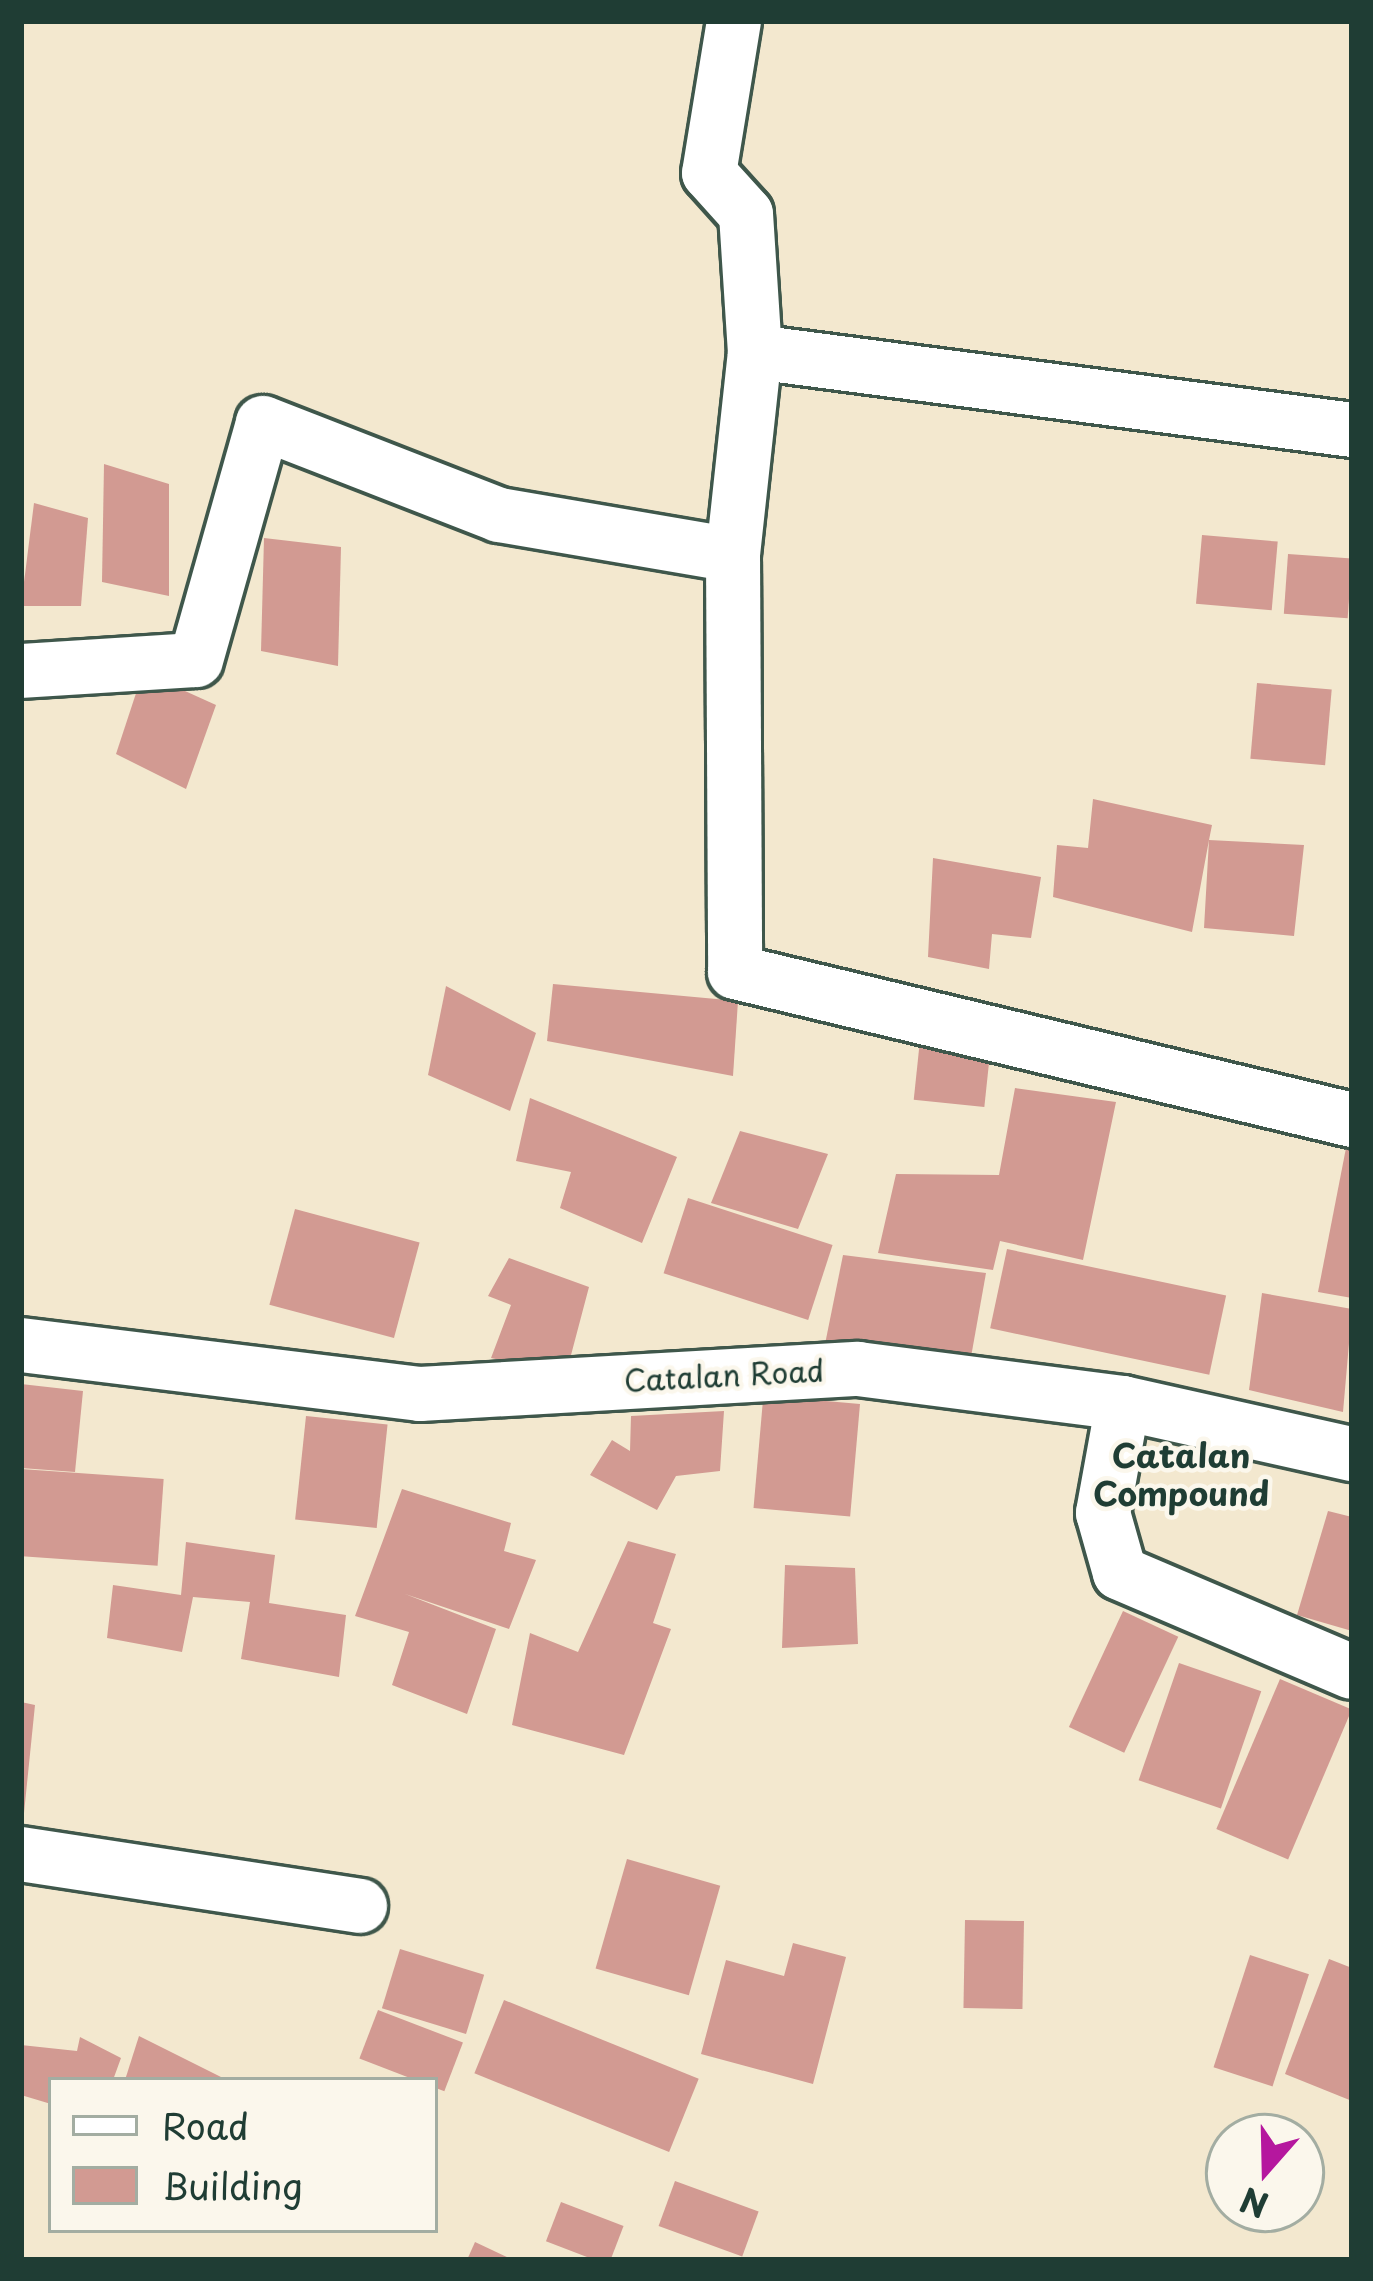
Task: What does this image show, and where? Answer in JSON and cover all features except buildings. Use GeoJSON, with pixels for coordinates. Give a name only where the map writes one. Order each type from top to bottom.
{"type":"FeatureCollection","features":[{"type":"Feature","properties":{"kind":"street"},"geometry":{"type":"LineString","coordinates":[[734,21],[710,173],[746,214],[755,352],[733,555],[735,972],[1352,1120]]}},
{"type":"Feature","properties":{"kind":"street"},"geometry":{"type":"LineString","coordinates":[[755,352],[1352,430]]}},
{"type":"Feature","properties":{"kind":"street"},"geometry":{"type":"LineString","coordinates":[[21,671],[196,659],[263,423],[499,515],[733,555]]}},
{"type":"Feature","properties":{"kind":"street","name":"Catalan Road"},"geometry":{"type":"LineString","coordinates":[[21,1346],[420,1394],[858,1369],[1123,1402],[1352,1454]]}},
{"type":"Feature","properties":{"kind":"street"},"geometry":{"type":"LineString","coordinates":[[1123,1402],[1103,1513],[1120,1574],[1352,1672]]}},
{"type":"Feature","properties":{"kind":"street"},"geometry":{"type":"LineString","coordinates":[[21,1854],[360,1906]]}},
{"type":"Feature","properties":{"kind":"district","name":"Catalan Compound"},"geometry":{"type":"Point","coordinates":[1181,1474]}}]}
